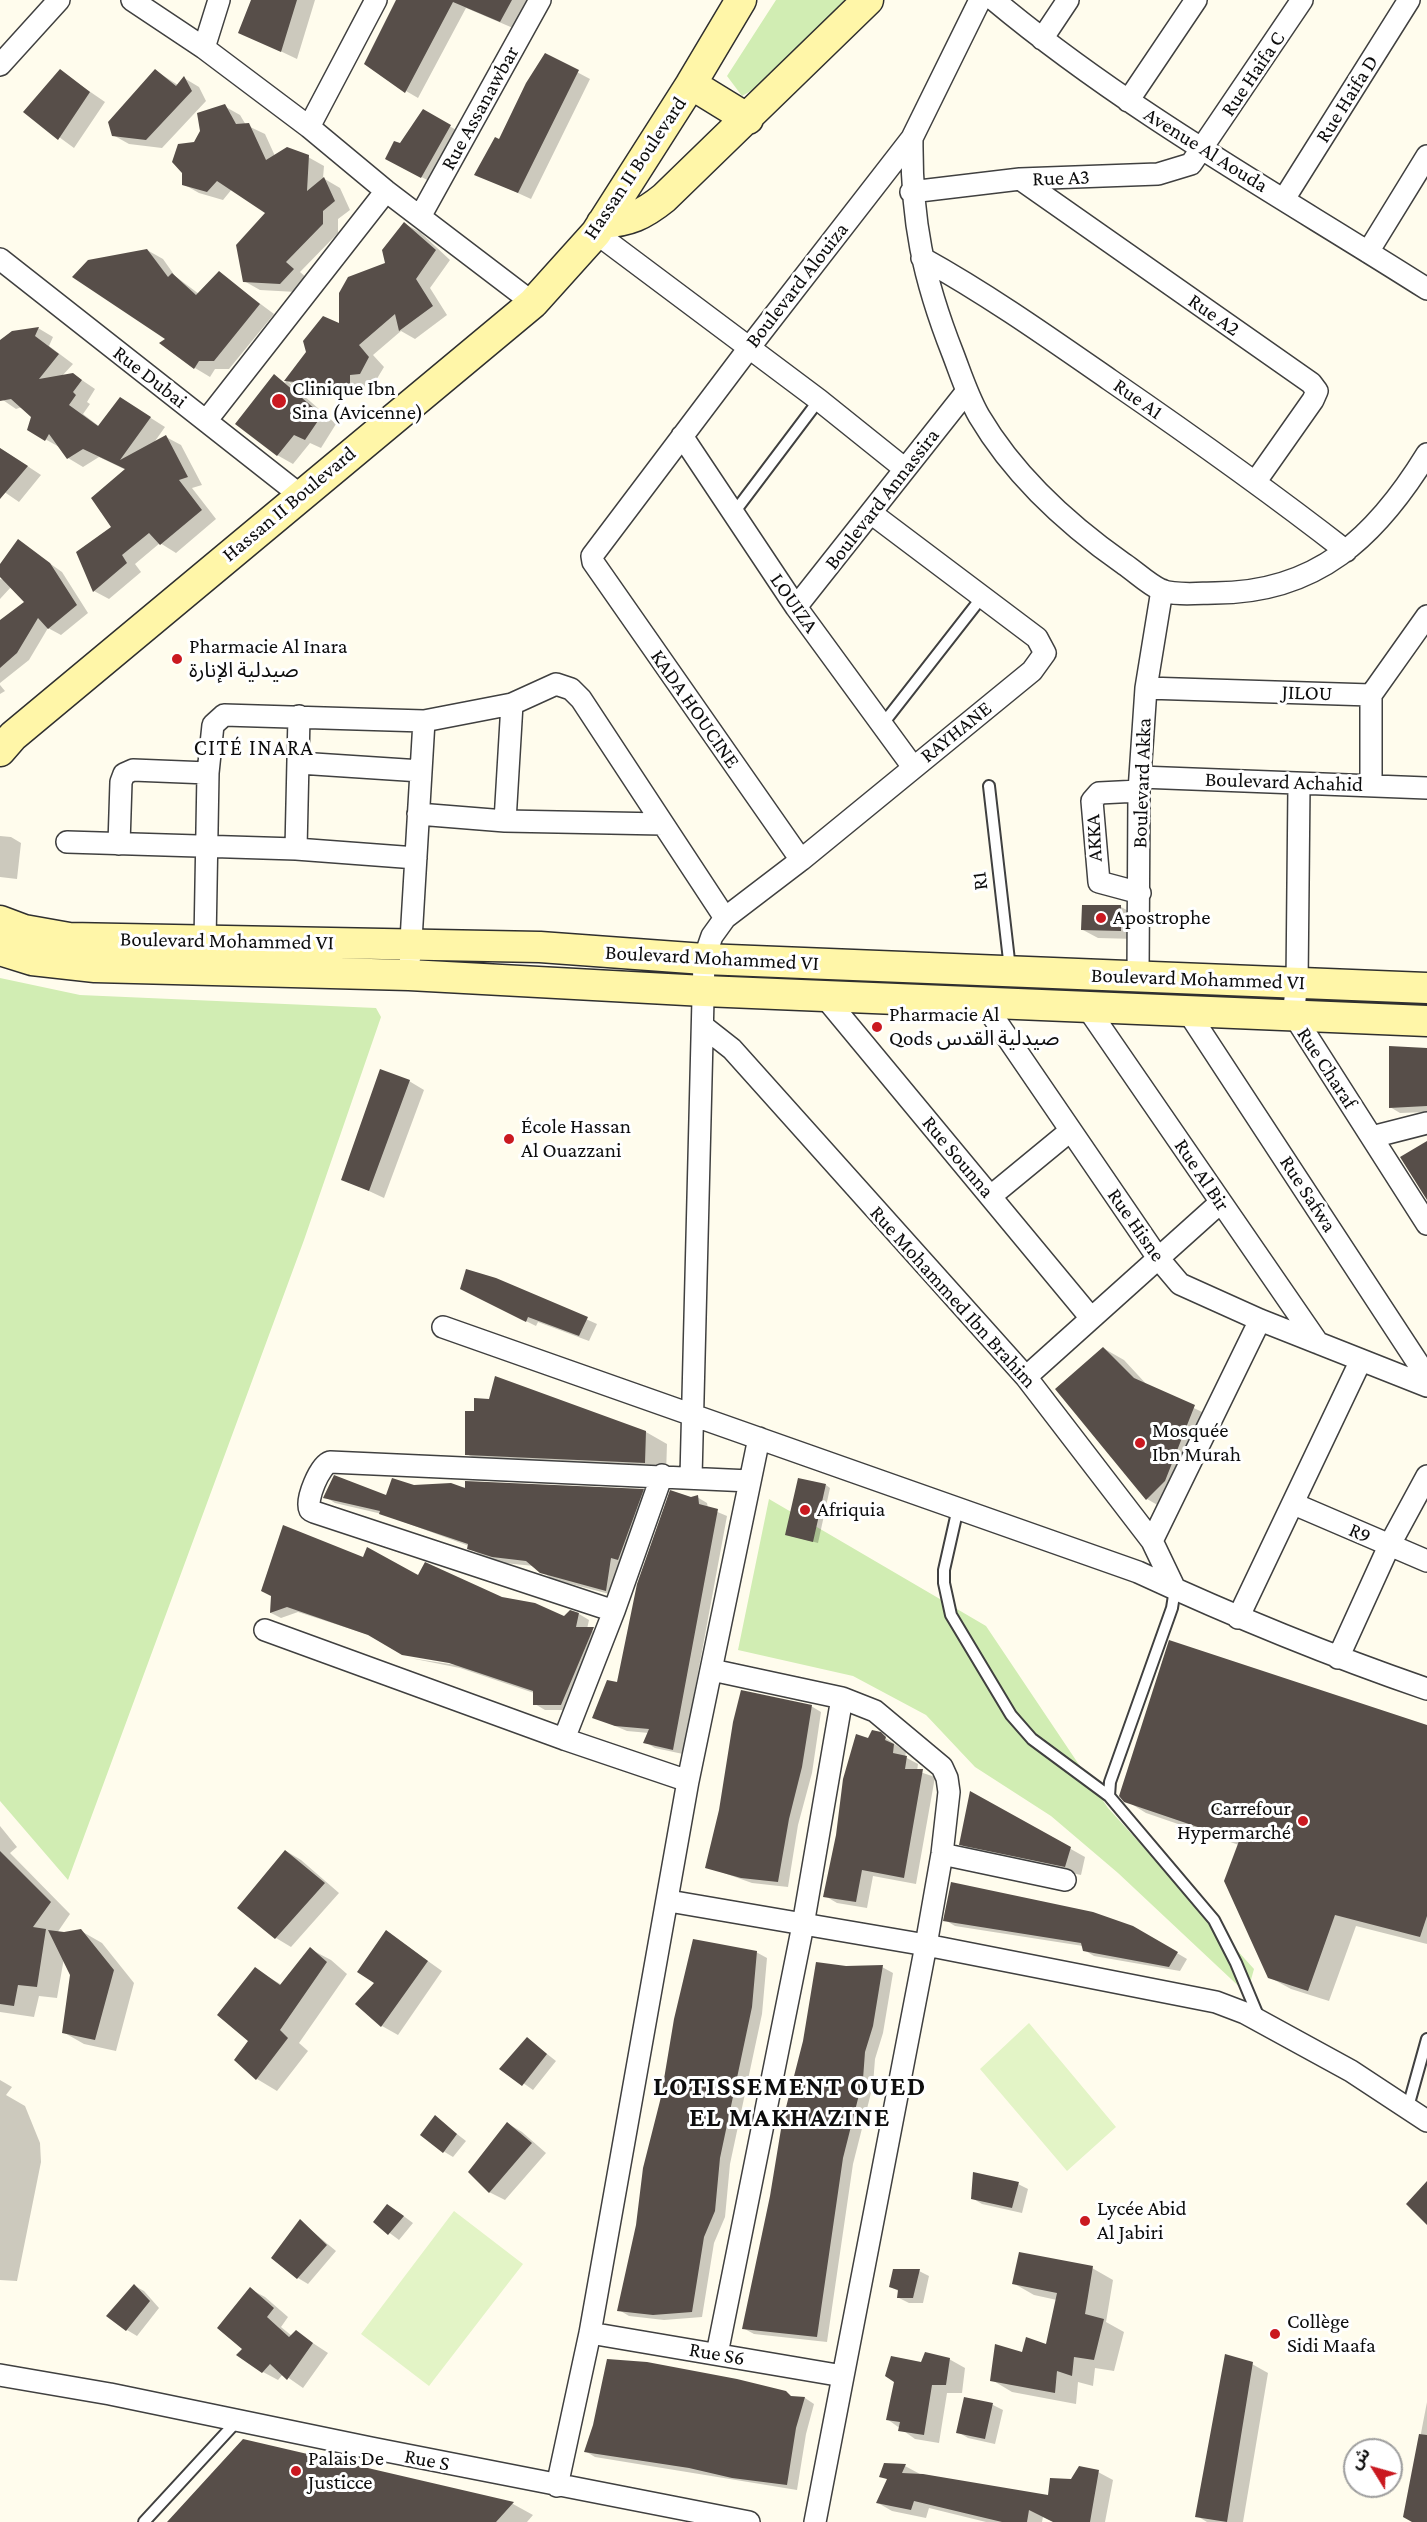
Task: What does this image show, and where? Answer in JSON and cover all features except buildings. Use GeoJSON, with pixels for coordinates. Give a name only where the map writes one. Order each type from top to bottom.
{"type":"FeatureCollection","features":[{"type":"Feature","properties":{"kind":"main road","name":"Hassan II Boulevard"},"geometry":{"type":"LineString","coordinates":[[4,744],[532,303],[599,228],[691,84],[741,0]]}},
{"type":"Feature","properties":{"kind":"main road"},"geometry":{"type":"LineString","coordinates":[[599,228],[626,222],[647,213],[697,169],[868,0]]}},
{"type":"Feature","properties":{"kind":"main road"},"geometry":{"type":"LineString","coordinates":[[691,84],[748,119]]}},
{"type":"Feature","properties":{"kind":"main road","name":"Boulevard Mohammed VI"},"geometry":{"type":"LineString","coordinates":[[0,921],[43,934],[69,938],[540,947],[704,960],[1427,988]]}},
{"type":"Feature","properties":{"kind":"main road","name":"Boulevard Mohammed VI"},"geometry":{"type":"LineString","coordinates":[[0,950],[32,960],[64,966],[409,975],[704,991],[1427,1021]]}},
{"type":"Feature","properties":{"kind":"street"},"geometry":{"type":"LineString","coordinates":[[0,65],[59,0]]}},
{"type":"Feature","properties":{"kind":"street"},"geometry":{"type":"LineString","coordinates":[[132,0],[204,48],[309,127],[386,191],[421,215],[532,303]]}},
{"type":"Feature","properties":{"kind":"street"},"geometry":{"type":"LineString","coordinates":[[204,48],[219,0]]}},
{"type":"Feature","properties":{"kind":"street"},"geometry":{"type":"LineString","coordinates":[[309,127],[376,0]]}},
{"type":"Feature","properties":{"kind":"street","name":"Rue Assanawbar"},"geometry":{"type":"LineString","coordinates":[[421,215],[540,0]]}},
{"type":"Feature","properties":{"kind":"street","name":"Boulevard Alouiza"},"geometry":{"type":"LineString","coordinates":[[592,556],[912,138],[980,0]]}},
{"type":"Feature","properties":{"kind":"street","name":"Avenue Al Aouda"},"geometry":{"type":"LineString","coordinates":[[994,0],[1042,39],[1128,101],[1427,289]]}},
{"type":"Feature","properties":{"kind":"street"},"geometry":{"type":"LineString","coordinates":[[1042,39],[1068,0]]}},
{"type":"Feature","properties":{"kind":"street"},"geometry":{"type":"LineString","coordinates":[[1128,101],[1196,0]]}},
{"type":"Feature","properties":{"kind":"street","name":"Rue Haifa C"},"geometry":{"type":"LineString","coordinates":[[1203,148],[1302,0]]}},
{"type":"Feature","properties":{"kind":"street","name":"Rue Haifa D"},"geometry":{"type":"LineString","coordinates":[[1284,199],[1409,0]]}},
{"type":"Feature","properties":{"kind":"street"},"geometry":{"type":"LineString","coordinates":[[912,138],[911,192],[922,258],[937,316],[979,415],[1008,458],[1040,494],[1080,533],[1162,590],[1231,593],[1269,589],[1302,577],[1346,551],[1386,514],[1427,454]]}},
{"type":"Feature","properties":{"kind":"street","name":"Rue A3"},"geometry":{"type":"LineString","coordinates":[[911,192],[1020,179],[1158,174],[1191,164],[1203,148]]}},
{"type":"Feature","properties":{"kind":"street"},"geometry":{"type":"LineString","coordinates":[[1368,252],[1427,156]]}},
{"type":"Feature","properties":{"kind":"street","name":"Rue A2"},"geometry":{"type":"LineString","coordinates":[[1020,179],[1311,383],[1317,391],[1313,400],[1256,481]]}},
{"type":"Feature","properties":{"kind":"street"},"geometry":{"type":"LineString","coordinates":[[206,421],[386,191]]}},
{"type":"Feature","properties":{"kind":"street"},"geometry":{"type":"LineString","coordinates":[[599,228],[905,469]]}},
{"type":"Feature","properties":{"kind":"street","name":"Rue A1"},"geometry":{"type":"LineString","coordinates":[[922,258],[999,305],[1256,481],[1346,551]]}},
{"type":"Feature","properties":{"kind":"street","name":"Rue Dubai"},"geometry":{"type":"LineString","coordinates":[[0,259],[300,495]]}},
{"type":"Feature","properties":{"kind":"street","name":"Boulevard Annassira"},"geometry":{"type":"LineString","coordinates":[[796,607],[967,391]]}},
{"type":"Feature","properties":{"kind":"street","name":"LOUIZA"},"geometry":{"type":"LineString","coordinates":[[682,436],[796,607],[913,767]]}},
{"type":"Feature","properties":{"kind":"street","name":"RAYHANE"},"geometry":{"type":"LineString","coordinates":[[704,960],[712,936],[725,918],[801,860],[1032,671],[1045,653],[1037,638],[871,513]]}},
{"type":"Feature","properties":{"kind":"street","name":"KADA HOUCINE"},"geometry":{"type":"LineString","coordinates":[[592,556],[593,562],[801,860]]}},
{"type":"Feature","properties":{"kind":"street","name":"Boulevard Akka"},"geometry":{"type":"LineString","coordinates":[[1138,976],[1140,784],[1146,688],[1162,590]]}},
{"type":"Feature","properties":{"kind":"street"},"geometry":{"type":"LineString","coordinates":[[1371,784],[1371,695],[1427,616]]}},
{"type":"Feature","properties":{"kind":"street"},"geometry":{"type":"LineString","coordinates":[[205,942],[208,773],[213,725],[218,718],[224,715],[299,716],[424,721],[512,704],[556,684],[571,689],[581,699],[725,918]]}},
{"type":"Feature","properties":{"kind":"street","name":"JILOU"},"geometry":{"type":"LineString","coordinates":[[1146,688],[1371,695]]}},
{"type":"Feature","properties":{"kind":"street"},"geometry":{"type":"LineString","coordinates":[[505,821],[512,704]]}},
{"type":"Feature","properties":{"kind":"street"},"geometry":{"type":"LineString","coordinates":[[296,849],[300,763],[299,716]]}},
{"type":"Feature","properties":{"kind":"street"},"geometry":{"type":"LineString","coordinates":[[409,975],[424,721]]}},
{"type":"Feature","properties":{"kind":"street"},"geometry":{"type":"LineString","coordinates":[[300,763],[421,771]]}},
{"type":"Feature","properties":{"kind":"street"},"geometry":{"type":"LineString","coordinates":[[119,844],[121,782],[124,774],[133,770],[208,773]]}},
{"type":"Feature","properties":{"kind":"street","name":"Boulevard Achahid"},"geometry":{"type":"LineString","coordinates":[[1140,784],[1371,784],[1427,788]]}},
{"type":"Feature","properties":{"kind":"street","name":"AKKA"},"geometry":{"type":"LineString","coordinates":[[1140,784],[1099,793],[1092,801],[1098,882],[1140,893]]}},
{"type":"Feature","properties":{"kind":"street","name":"Rue Charaf"},"geometry":{"type":"LineString","coordinates":[[1299,785],[1297,984],[1293,1014],[1427,1224]]}},
{"type":"Feature","properties":{"kind":"street"},"geometry":{"type":"LineString","coordinates":[[418,814],[505,821],[663,824]]}},
{"type":"Feature","properties":{"kind":"street"},"geometry":{"type":"LineString","coordinates":[[67,842],[296,849],[416,858]]}},
{"type":"Feature","properties":{"kind":"street"},"geometry":{"type":"LineString","coordinates":[[692,1477],[704,960]]}},
{"type":"Feature","properties":{"kind":"street","name":"Rue Sounna"},"geometry":{"type":"LineString","coordinates":[[824,996],[1091,1318]]}},
{"type":"Feature","properties":{"kind":"street","name":"Rue Hisne"},"geometry":{"type":"LineString","coordinates":[[983,1002],[1158,1258],[1180,1284],[1260,1320],[1361,1360]]}},
{"type":"Feature","properties":{"kind":"street","name":"Rue Al Bir"},"geometry":{"type":"LineString","coordinates":[[1086,1006],[1318,1343]]}},
{"type":"Feature","properties":{"kind":"street","name":"Rue Safwa"},"geometry":{"type":"LineString","coordinates":[[1188,1012],[1427,1377]]}},
{"type":"Feature","properties":{"kind":"street","name":"Rue Mohammed Ibn Brahim"},"geometry":{"type":"LineString","coordinates":[[704,1027],[732,1049],[1026,1377],[1152,1541],[1175,1589]]}},
{"type":"Feature","properties":{"kind":"street"},"geometry":{"type":"LineString","coordinates":[[1372,1137],[1427,1123]]}},
{"type":"Feature","properties":{"kind":"street"},"geometry":{"type":"LineString","coordinates":[[991,1196],[1070,1131]]}},
{"type":"Feature","properties":{"kind":"street"},"geometry":{"type":"LineString","coordinates":[[1026,1377],[1221,1202]]}},
{"type":"Feature","properties":{"kind":"street"},"geometry":{"type":"LineString","coordinates":[[1152,1541],[1260,1320]]}},
{"type":"Feature","properties":{"kind":"street"},"geometry":{"type":"LineString","coordinates":[[443,1327],[1138,1572],[1238,1618],[1338,1658],[1427,1689]]}},
{"type":"Feature","properties":{"kind":"street"},"geometry":{"type":"LineString","coordinates":[[1238,1618],[1361,1360],[1427,1386]]}},
{"type":"Feature","properties":{"kind":"street"},"geometry":{"type":"LineString","coordinates":[[557,2486],[590,2333],[669,1900],[688,1781],[759,1438]]}},
{"type":"Feature","properties":{"kind":"street"},"geometry":{"type":"LineString","coordinates":[[614,1611],[314,1512],[308,1503],[323,1466],[330,1461],[662,1475],[750,1481]]}},
{"type":"Feature","properties":{"kind":"street"},"geometry":{"type":"LineString","coordinates":[[564,1739],[614,1611],[662,1475]]}},
{"type":"Feature","properties":{"kind":"street"},"geometry":{"type":"LineString","coordinates":[[1338,1658],[1389,1546],[1427,1476]]}},
{"type":"Feature","properties":{"kind":"street","name":"R9"},"geometry":{"type":"LineString","coordinates":[[1294,1504],[1427,1561]]}},
{"type":"Feature","properties":{"kind":"street"},"geometry":{"type":"LineString","coordinates":[[265,1630],[564,1739],[688,1781]]}},
{"type":"Feature","properties":{"kind":"street"},"geometry":{"type":"LineString","coordinates":[[712,1670],[842,1698],[875,1711],[942,1767],[949,1792],[942,1854],[926,1945],[814,2522]]}},
{"type":"Feature","properties":{"kind":"street"},"geometry":{"type":"LineString","coordinates":[[717,2354],[803,1925],[842,1698]]}},
{"type":"Feature","properties":{"kind":"street"},"geometry":{"type":"LineString","coordinates":[[942,1854],[1065,1880]]}},
{"type":"Feature","properties":{"kind":"street"},"geometry":{"type":"LineString","coordinates":[[669,1900],[926,1945],[1194,1996],[1233,2008],[1260,2021],[1351,2071],[1427,2121]]}},
{"type":"Feature","properties":{"kind":"street","name":"Rue S6"},"geometry":{"type":"LineString","coordinates":[[590,2333],[843,2376]]}},
{"type":"Feature","properties":{"kind":"street","name":"Rue S"},"geometry":{"type":"LineString","coordinates":[[0,2375],[749,2522]]}},
{"type":"Feature","properties":{"kind":"lane"},"geometry":{"type":"LineString","coordinates":[[733,514],[819,400]]}},
{"type":"Feature","properties":{"kind":"lane"},"geometry":{"type":"LineString","coordinates":[[882,725],[982,597]]}},
{"type":"Feature","properties":{"kind":"lane","name":"R1"},"geometry":{"type":"LineString","coordinates":[[989,786],[1011,972]]}},
{"type":"Feature","properties":{"kind":"lane"},"geometry":{"type":"LineString","coordinates":[[958,1508],[944,1570],[944,1583],[951,1615],[1011,1715],[1032,1739],[1109,1796],[1214,1920],[1260,2021]]}},
{"type":"Feature","properties":{"kind":"lane"},"geometry":{"type":"LineString","coordinates":[[1109,1796],[1110,1782],[1172,1608],[1175,1589]]}},
{"type":"Feature","properties":{"kind":"lane"},"geometry":{"type":"LineString","coordinates":[[1408,2107],[1427,2039]]}},
{"type":"Feature","properties":{"kind":"lane"},"geometry":{"type":"LineString","coordinates":[[144,2522],[238,2420]]}},
{"type":"Feature","properties":{"kind":"green space"},"geometry":{"type":"Polygon","coordinates":[[[776,0],[846,0],[773,78],[742,96],[727,76],[776,0]]]}},
{"type":"Feature","properties":{"kind":"green space"},"geometry":{"type":"Polygon","coordinates":[[[0,978],[80,995],[376,1008],[381,1017],[304,1240],[68,1880],[0,1801],[0,978]]]}},
{"type":"Feature","properties":{"kind":"green space"},"geometry":{"type":"Polygon","coordinates":[[[769,1499],[986,1626],[1108,1808],[1254,1969],[1247,1994],[1118,1873],[1051,1816],[975,1767],[926,1715],[853,1676],[738,1650],[769,1499]]]}},
{"type":"Feature","properties":{"kind":"green space"},"geometry":{"type":"Polygon","coordinates":[[[1029,2023],[1116,2127],[1067,2171],[980,2069],[1029,2023]]]}},
{"type":"Feature","properties":{"kind":"green space"},"geometry":{"type":"Polygon","coordinates":[[[454,2211],[523,2264],[429,2386],[361,2334],[454,2211]]]}},
{"type":"Feature","properties":{"kind":"place","name":"Clinique Ibn Sina (Avicenne)"},"geometry":{"type":"Point","coordinates":[279,401]}},
{"type":"Feature","properties":{"kind":"place","name":"Pharmacie Al Inara صيدلية الإنارة"},"geometry":{"type":"Point","coordinates":[177,659]}},
{"type":"Feature","properties":{"kind":"place","name":"Apostrophe"},"geometry":{"type":"Point","coordinates":[1101,918]}},
{"type":"Feature","properties":{"kind":"place","name":"Pharmacie Al Qods صيدلية القدس"},"geometry":{"type":"Point","coordinates":[877,1027]}},
{"type":"Feature","properties":{"kind":"place","name":"École Hassan Al Ouazzani"},"geometry":{"type":"Point","coordinates":[509,1139]}},
{"type":"Feature","properties":{"kind":"place","name":"Mosquée Ibn Murah"},"geometry":{"type":"Point","coordinates":[1140,1443]}},
{"type":"Feature","properties":{"kind":"place","name":"Afriquia"},"geometry":{"type":"Point","coordinates":[805,1510]}},
{"type":"Feature","properties":{"kind":"place","name":"Carrefour Hypermarché"},"geometry":{"type":"Point","coordinates":[1303,1821]}},
{"type":"Feature","properties":{"kind":"place","name":"Lycée Abid Al Jabiri"},"geometry":{"type":"Point","coordinates":[1085,2221]}},
{"type":"Feature","properties":{"kind":"place","name":"Collège Sidi Maafa"},"geometry":{"type":"Point","coordinates":[1275,2334]}},
{"type":"Feature","properties":{"kind":"place","name":"Palais De Justicce"},"geometry":{"type":"Point","coordinates":[296,2471]}},
{"type":"Feature","properties":{"kind":"district","name":"CITÉ INARA"},"geometry":{"type":"Point","coordinates":[254,748]}},
{"type":"Feature","properties":{"kind":"district","name":"LOTISSEMENT OUED EL MAKHAZINE"},"geometry":{"type":"Point","coordinates":[790,2102]}}]}
